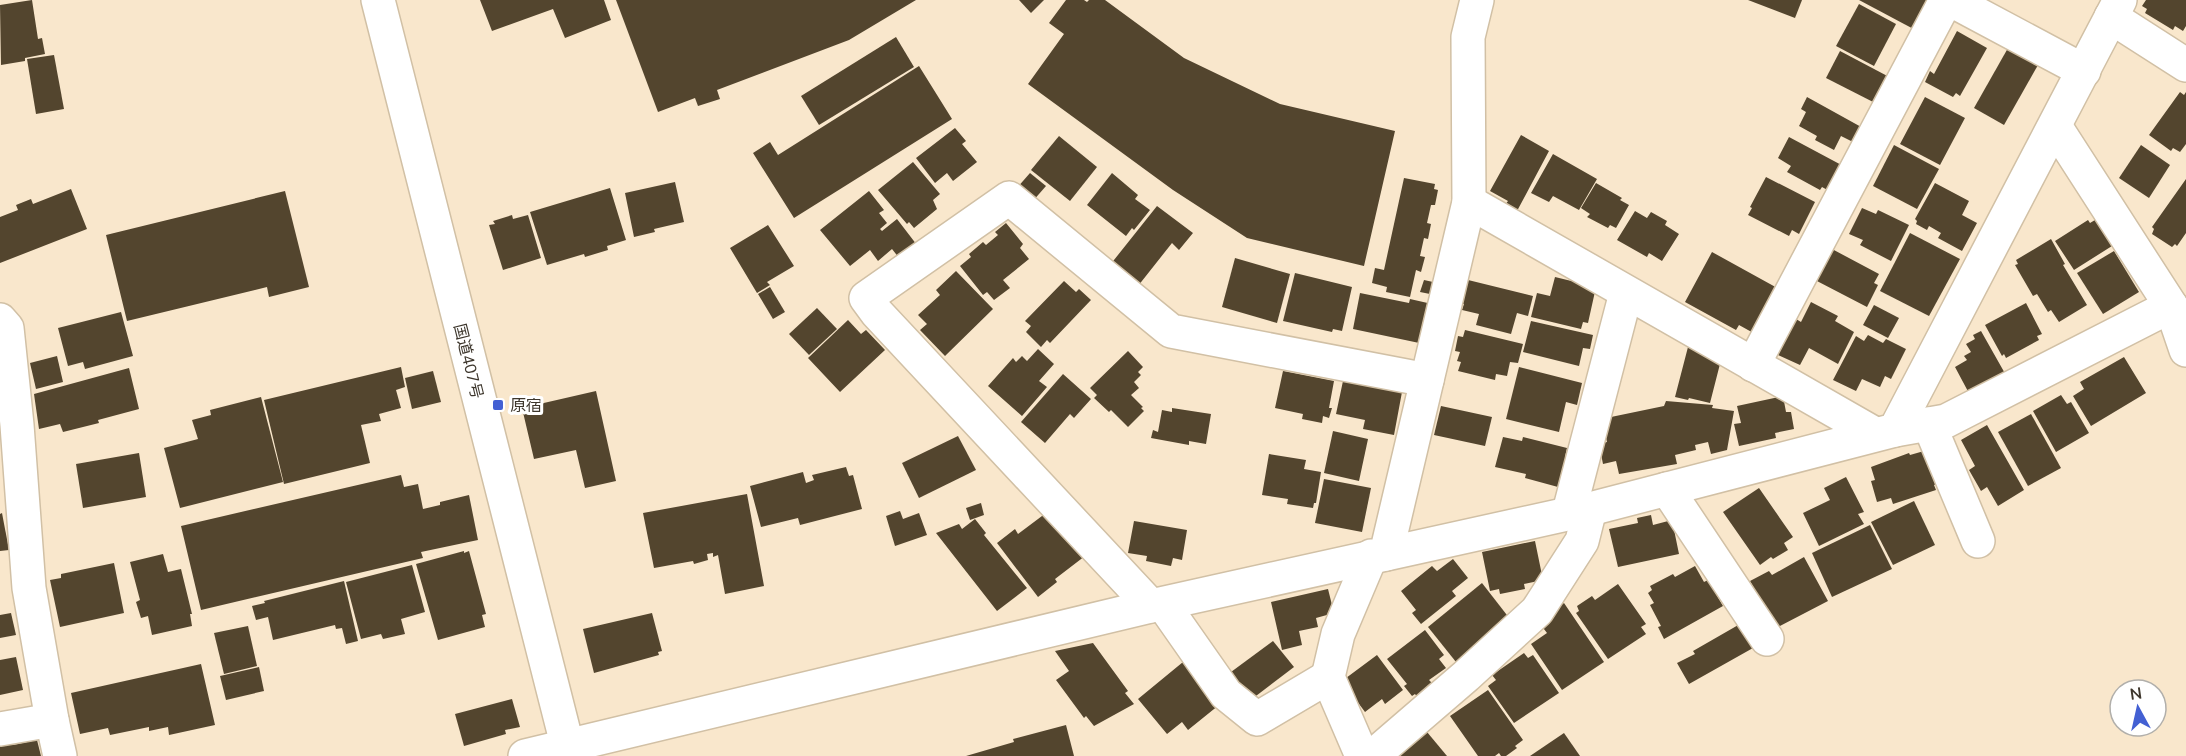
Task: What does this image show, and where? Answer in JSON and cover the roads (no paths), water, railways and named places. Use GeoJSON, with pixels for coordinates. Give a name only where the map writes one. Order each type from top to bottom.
{"type":"FeatureCollection","features":[{"type":"Feature","properties":{"kind":"main road","name":"国道407号"},"geometry":{"type":"LineString","coordinates":[[378,0],[569,750]]}},
{"type":"Feature","properties":{"kind":"main road"},"geometry":{"type":"LineString","coordinates":[[1362,756],[1328,677],[1338,634],[1378,555],[1427,380],[1469,202],[1468,37],[1477,0]]}},
{"type":"Feature","properties":{"kind":"main road"},"geometry":{"type":"LineString","coordinates":[[1753,365],[1948,0],[2084,71]]}},
{"type":"Feature","properties":{"kind":"main road"},"geometry":{"type":"LineString","coordinates":[[1885,432],[2055,126],[2116,8],[2186,65]]}},
{"type":"Feature","properties":{"kind":"main road"},"geometry":{"type":"LineString","coordinates":[[2055,126],[2171,306],[2186,350]]}},
{"type":"Feature","properties":{"kind":"main road"},"geometry":{"type":"LineString","coordinates":[[1328,677],[1257,719],[1226,694],[1157,605],[877,313],[866,298],[1009,198],[1171,331],[1427,380]]}},
{"type":"Feature","properties":{"kind":"main road"},"geometry":{"type":"LineString","coordinates":[[1469,202],[1753,365],[1885,432]]}},
{"type":"Feature","properties":{"kind":"main road"},"geometry":{"type":"LineString","coordinates":[[1372,756],[1466,676],[1537,611],[1582,541],[1580,510],[1626,293]]}},
{"type":"Feature","properties":{"kind":"main road"},"geometry":{"type":"LineString","coordinates":[[525,756],[569,750],[1157,605],[1580,510],[1885,432],[1946,421],[2171,306]]}},
{"type":"Feature","properties":{"kind":"main road"},"geometry":{"type":"LineString","coordinates":[[0,320],[7,328],[14,590],[52,720],[60,756]]}},
{"type":"Feature","properties":{"kind":"main road"},"geometry":{"type":"LineString","coordinates":[[1929,424],[1978,541]]}},
{"type":"Feature","properties":{"kind":"main road"},"geometry":{"type":"LineString","coordinates":[[1667,489],[1767,639]]}},
{"type":"Feature","properties":{"kind":"main road"},"geometry":{"type":"LineString","coordinates":[[0,729],[52,720]]}},
{"type":"Feature","properties":{"kind":"place","name":"原宿"},"geometry":{"type":"Point","coordinates":[498,405]}}]}
